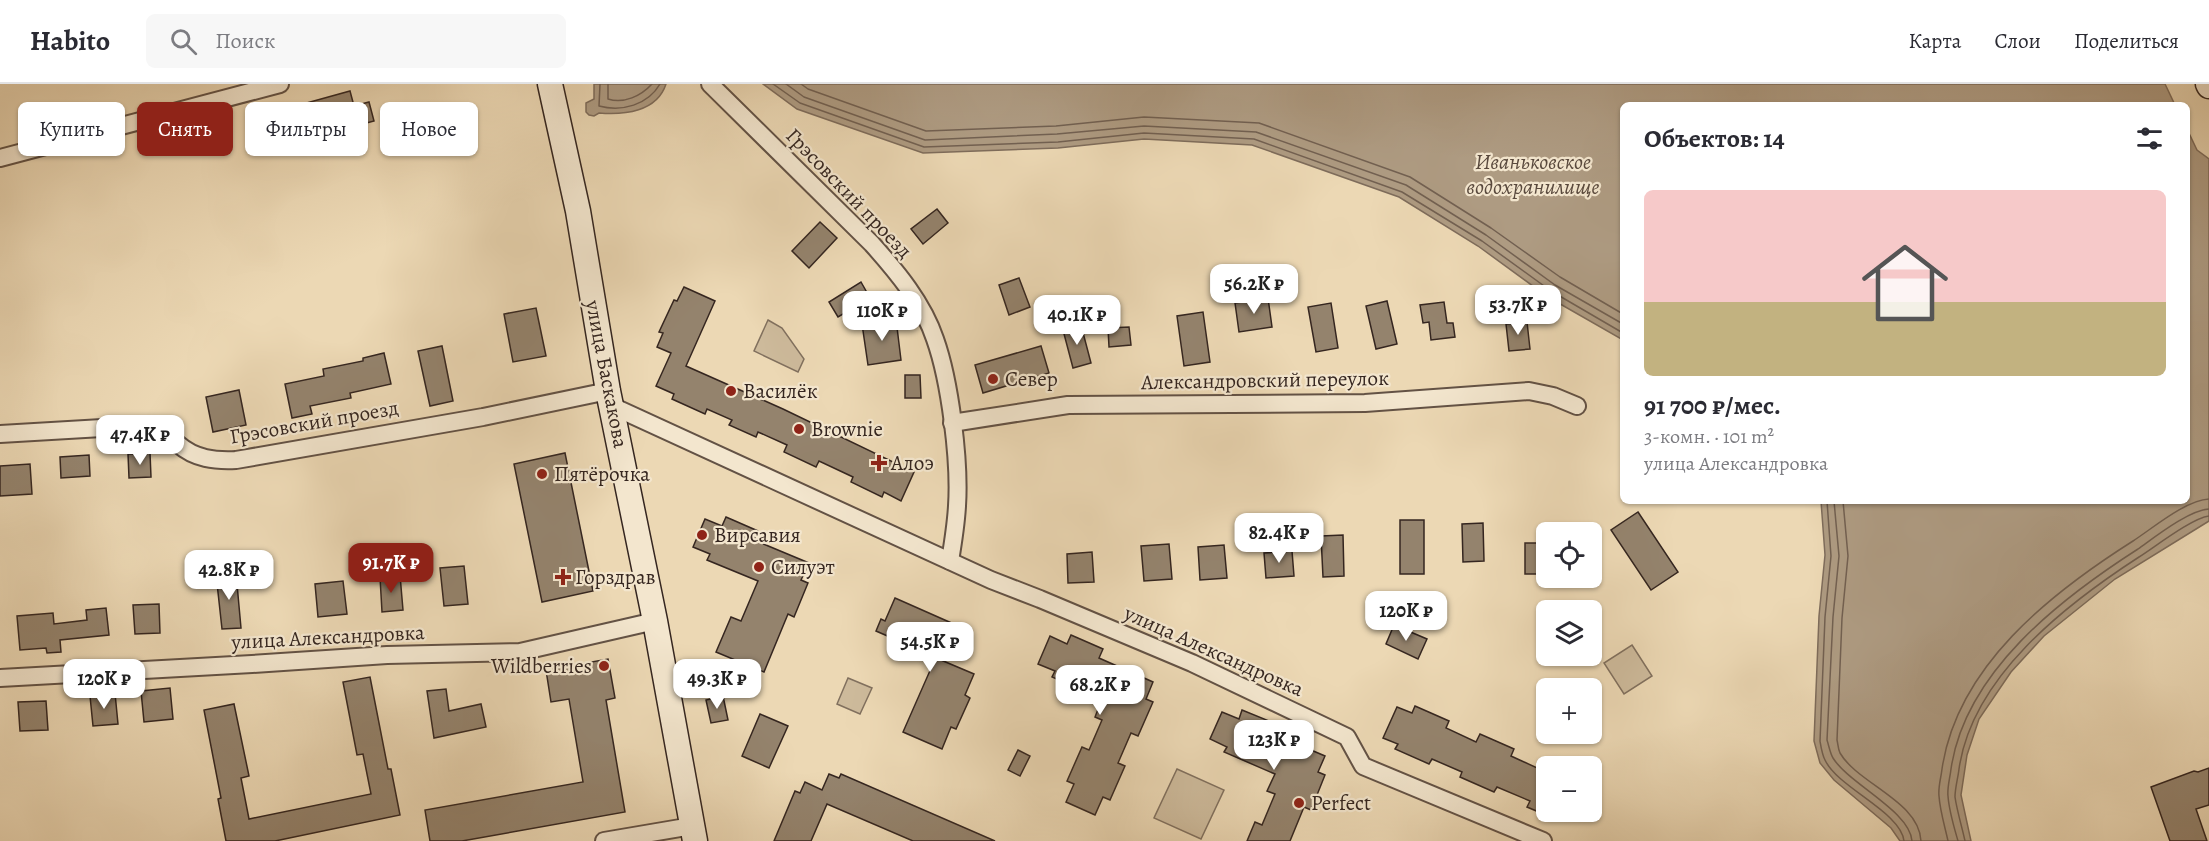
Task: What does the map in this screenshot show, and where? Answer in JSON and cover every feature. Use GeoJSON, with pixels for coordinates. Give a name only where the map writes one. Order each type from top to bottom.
{"type":"FeatureCollection","features":[{"type":"Feature","properties":{"kind":"street"},"geometry":{"type":"LineString","coordinates":[[0,158],[280,84]]}},
{"type":"Feature","properties":{"kind":"street","name":"улица Баскакова"},"geometry":{"type":"LineString","coordinates":[[550,84],[578,211],[610,398],[655,621],[694,834]]}},
{"type":"Feature","properties":{"kind":"street","name":"Грэсовский проезд"},"geometry":{"type":"LineString","coordinates":[[710,84],[872,244],[896,271],[920,306],[935,339],[952,423],[957,506],[950,561]]}},
{"type":"Feature","properties":{"kind":"street","name":"Александровский переулок"},"geometry":{"type":"LineString","coordinates":[[952,423],[1068,405],[1365,403],[1529,391],[1553,396],[1577,406]]}},
{"type":"Feature","properties":{"kind":"street","name":"Грэсовский проезд"},"geometry":{"type":"LineString","coordinates":[[0,434],[153,425],[164,428],[180,446],[203,459],[236,460],[483,417],[610,398]]}},
{"type":"Feature","properties":{"kind":"street","name":"улица Александровка"},"geometry":{"type":"LineString","coordinates":[[610,398],[991,580],[1192,663],[1347,737],[1363,766],[1543,841]]}},
{"type":"Feature","properties":{"kind":"street","name":"улица Александровка"},"geometry":{"type":"LineString","coordinates":[[0,678],[387,655],[520,652],[655,621]]}},
{"type":"Feature","properties":{"kind":"street"},"geometry":{"type":"LineString","coordinates":[[604,841],[694,834]]}},
{"type":"Feature","properties":{"kind":"shaded area"},"geometry":{"type":"Polygon","coordinates":[[[768,320],[782,328],[804,359],[798,372],[754,351],[768,320]]]}},
{"type":"Feature","properties":{"kind":"shaded area"},"geometry":{"type":"Polygon","coordinates":[[[1632,645],[1652,676],[1624,694],[1604,663],[1632,645]]]}},
{"type":"Feature","properties":{"kind":"shaded area"},"geometry":{"type":"Polygon","coordinates":[[[848,678],[872,688],[860,714],[837,704],[848,678]]]}},
{"type":"Feature","properties":{"kind":"shaded area"},"geometry":{"type":"Polygon","coordinates":[[[1177,769],[1224,790],[1201,839],[1154,818],[1177,769]]]}},
{"type":"Feature","properties":{"kind":"water"},"geometry":{"type":"Polygon","coordinates":[[[594,84],[666,84],[655,101],[638,110],[599,113],[594,116],[586,112],[586,103],[594,99],[594,84]]]}},
{"type":"Feature","properties":{"kind":"water","name":"Иваньковское водохранилище"},"geometry":{"type":"Polygon","coordinates":[[[763,84],[2165,84],[2174,102],[1620,102],[1620,338],[1548,297],[1478,246],[1399,197],[1252,145],[1144,139],[1058,148],[923,153],[797,109],[763,84]]]}},
{"type":"Feature","properties":{"kind":"water"},"geometry":{"type":"Polygon","coordinates":[[[2190,135],[2197,150],[2209,159],[2209,521],[2115,579],[2044,636],[2011,672],[1979,719],[1967,755],[1961,795],[1971,841],[1900,841],[1891,828],[1834,780],[1820,763],[1814,741],[1819,616],[1825,555],[1821,504],[2190,504],[2190,135]]]}},
{"type":"Feature","properties":{"kind":"building"},"geometry":{"type":"Polygon","coordinates":[[[350,91],[353,102],[310,102],[350,91]]]}},
{"type":"Feature","properties":{"kind":"building"},"geometry":{"type":"Polygon","coordinates":[[[368,102],[369,102],[374,121],[368,123],[368,102]]]}},
{"type":"Feature","properties":{"kind":"building"},"geometry":{"type":"Polygon","coordinates":[[[937,209],[948,223],[923,244],[911,229],[937,209]]]}},
{"type":"Feature","properties":{"kind":"building"},"geometry":{"type":"Polygon","coordinates":[[[820,222],[837,238],[809,268],[792,251],[820,222]]]}},
{"type":"Feature","properties":{"kind":"building"},"geometry":{"type":"Polygon","coordinates":[[[1019,278],[1030,307],[1009,315],[999,285],[1019,278]]]}},
{"type":"Feature","properties":{"kind":"building"},"geometry":{"type":"Polygon","coordinates":[[[861,282],[870,298],[838,317],[829,302],[861,282]]]}},
{"type":"Feature","properties":{"kind":"building"},"geometry":{"type":"Polygon","coordinates":[[[684,287],[715,301],[686,366],[783,409],[914,472],[901,501],[884,492],[882,497],[851,482],[853,477],[819,461],[816,467],[784,452],[787,445],[758,432],[756,437],[729,425],[732,420],[707,409],[705,414],[672,399],[674,394],[656,386],[671,353],[657,347],[663,333],[659,332],[674,300],[677,301],[684,287]]]}},
{"type":"Feature","properties":{"kind":"building"},"geometry":{"type":"Polygon","coordinates":[[[1268,298],[1272,327],[1239,332],[1235,303],[1268,298]]]}},
{"type":"Feature","properties":{"kind":"building"},"geometry":{"type":"Polygon","coordinates":[[[1387,301],[1397,344],[1376,349],[1366,306],[1387,301]]]}},
{"type":"Feature","properties":{"kind":"building"},"geometry":{"type":"Polygon","coordinates":[[[1444,302],[1447,323],[1453,323],[1455,337],[1431,340],[1429,322],[1423,323],[1420,305],[1444,302]]]}},
{"type":"Feature","properties":{"kind":"building"},"geometry":{"type":"Polygon","coordinates":[[[1331,303],[1338,348],[1316,352],[1308,307],[1331,303]]]}},
{"type":"Feature","properties":{"kind":"building"},"geometry":{"type":"Polygon","coordinates":[[[536,308],[546,356],[513,362],[504,314],[536,308]]]}},
{"type":"Feature","properties":{"kind":"building"},"geometry":{"type":"Polygon","coordinates":[[[1203,312],[1210,362],[1184,366],[1177,316],[1203,312]]]}},
{"type":"Feature","properties":{"kind":"building"},"geometry":{"type":"Polygon","coordinates":[[[896,319],[901,360],[868,365],[862,324],[896,319]]]}},
{"type":"Feature","properties":{"kind":"building"},"geometry":{"type":"Polygon","coordinates":[[[1527,322],[1530,349],[1509,351],[1506,324],[1527,322]]]}},
{"type":"Feature","properties":{"kind":"building"},"geometry":{"type":"Polygon","coordinates":[[[1081,325],[1091,363],[1073,368],[1063,330],[1081,325]]]}},
{"type":"Feature","properties":{"kind":"building"},"geometry":{"type":"Polygon","coordinates":[[[1129,327],[1131,345],[1109,347],[1108,328],[1129,327]]]}},
{"type":"Feature","properties":{"kind":"building"},"geometry":{"type":"Polygon","coordinates":[[[442,346],[453,401],[430,406],[418,351],[442,346]]]}},
{"type":"Feature","properties":{"kind":"building"},"geometry":{"type":"Polygon","coordinates":[[[1041,346],[1049,373],[983,393],[975,365],[1041,346]]]}},
{"type":"Feature","properties":{"kind":"building"},"geometry":{"type":"Polygon","coordinates":[[[384,353],[391,384],[350,393],[351,398],[310,406],[312,414],[292,418],[285,384],[324,376],[323,369],[363,361],[363,358],[384,353]]]}},
{"type":"Feature","properties":{"kind":"building"},"geometry":{"type":"Polygon","coordinates":[[[905,375],[920,375],[921,398],[905,398],[905,375]]]}},
{"type":"Feature","properties":{"kind":"building"},"geometry":{"type":"Polygon","coordinates":[[[239,390],[246,425],[213,432],[206,397],[239,390]]]}},
{"type":"Feature","properties":{"kind":"building"},"geometry":{"type":"Polygon","coordinates":[[[150,453],[151,477],[129,478],[128,454],[150,453]]]}},
{"type":"Feature","properties":{"kind":"building"},"geometry":{"type":"Polygon","coordinates":[[[565,453],[593,591],[542,602],[514,464],[565,453]]]}},
{"type":"Feature","properties":{"kind":"building"},"geometry":{"type":"Polygon","coordinates":[[[89,455],[90,476],[61,478],[60,457],[89,455]]]}},
{"type":"Feature","properties":{"kind":"building"},"geometry":{"type":"Polygon","coordinates":[[[30,464],[32,494],[0,496],[0,466],[30,464]]]}},
{"type":"Feature","properties":{"kind":"building"},"geometry":{"type":"Polygon","coordinates":[[[1638,512],[1678,572],[1651,590],[1611,530],[1638,512]]]}},
{"type":"Feature","properties":{"kind":"building"},"geometry":{"type":"Polygon","coordinates":[[[726,517],[758,531],[754,540],[809,563],[801,580],[808,583],[794,617],[788,614],[764,672],[716,652],[731,617],[741,621],[758,581],[707,560],[710,554],[693,547],[705,519],[722,526],[726,517]]]}},
{"type":"Feature","properties":{"kind":"building"},"geometry":{"type":"Polygon","coordinates":[[[1400,520],[1424,520],[1424,574],[1400,574],[1400,520]]]}},
{"type":"Feature","properties":{"kind":"building"},"geometry":{"type":"Polygon","coordinates":[[[1483,523],[1484,561],[1463,562],[1462,524],[1483,523]]]}},
{"type":"Feature","properties":{"kind":"building"},"geometry":{"type":"Polygon","coordinates":[[[1343,535],[1344,576],[1323,577],[1321,536],[1343,535]]]}},
{"type":"Feature","properties":{"kind":"building"},"geometry":{"type":"Polygon","coordinates":[[[1525,543],[1536,543],[1536,574],[1525,574],[1525,543]]]}},
{"type":"Feature","properties":{"kind":"building"},"geometry":{"type":"Polygon","coordinates":[[[1169,544],[1172,579],[1144,581],[1141,546],[1169,544]]]}},
{"type":"Feature","properties":{"kind":"building"},"geometry":{"type":"Polygon","coordinates":[[[1224,545],[1227,578],[1200,580],[1198,547],[1224,545]]]}},
{"type":"Feature","properties":{"kind":"building"},"geometry":{"type":"Polygon","coordinates":[[[1292,551],[1294,576],[1266,578],[1264,553],[1292,551]]]}},
{"type":"Feature","properties":{"kind":"building"},"geometry":{"type":"Polygon","coordinates":[[[1092,552],[1094,582],[1068,583],[1067,554],[1092,552]]]}},
{"type":"Feature","properties":{"kind":"building"},"geometry":{"type":"Polygon","coordinates":[[[464,566],[468,604],[444,606],[440,568],[464,566]]]}},
{"type":"Feature","properties":{"kind":"building"},"geometry":{"type":"Polygon","coordinates":[[[236,573],[241,628],[222,629],[216,574],[236,573]]]}},
{"type":"Feature","properties":{"kind":"building"},"geometry":{"type":"Polygon","coordinates":[[[400,575],[403,610],[382,612],[380,577],[400,575]]]}},
{"type":"Feature","properties":{"kind":"building"},"geometry":{"type":"Polygon","coordinates":[[[343,581],[347,614],[318,617],[315,584],[343,581]]]}},
{"type":"Feature","properties":{"kind":"building"},"geometry":{"type":"Polygon","coordinates":[[[895,598],[956,625],[941,660],[974,674],[965,695],[970,698],[956,729],[951,727],[942,749],[903,732],[936,657],[876,631],[881,619],[885,621],[895,598]]]}},
{"type":"Feature","properties":{"kind":"building"},"geometry":{"type":"Polygon","coordinates":[[[159,604],[160,633],[135,634],[133,605],[159,604]]]}},
{"type":"Feature","properties":{"kind":"building"},"geometry":{"type":"Polygon","coordinates":[[[106,608],[109,635],[60,640],[61,652],[47,653],[46,648],[20,650],[17,616],[53,613],[54,624],[87,620],[86,610],[106,608]]]}},
{"type":"Feature","properties":{"kind":"building"},"geometry":{"type":"Polygon","coordinates":[[[1394,625],[1427,639],[1418,659],[1386,644],[1394,625]]]}},
{"type":"Feature","properties":{"kind":"building"},"geometry":{"type":"Polygon","coordinates":[[[1071,635],[1103,649],[1099,658],[1153,682],[1146,699],[1153,702],[1138,736],[1131,733],[1118,763],[1125,766],[1110,800],[1103,797],[1095,815],[1066,802],[1074,784],[1067,781],[1082,747],[1089,750],[1102,720],[1095,717],[1102,699],[1052,677],[1055,671],[1038,664],[1050,636],[1067,644],[1071,635]]]}},
{"type":"Feature","properties":{"kind":"building"},"geometry":{"type":"Polygon","coordinates":[[[608,659],[615,698],[606,700],[625,812],[462,841],[430,841],[425,810],[583,782],[569,699],[551,702],[546,670],[608,659]]]}},
{"type":"Feature","properties":{"kind":"building"},"geometry":{"type":"Polygon","coordinates":[[[370,677],[388,769],[391,769],[400,815],[275,841],[226,841],[218,799],[221,798],[204,710],[234,704],[249,776],[241,778],[249,819],[371,794],[363,754],[357,755],[343,682],[370,677]]]}},
{"type":"Feature","properties":{"kind":"building"},"geometry":{"type":"Polygon","coordinates":[[[170,688],[173,719],[144,722],[141,691],[170,688]]]}},
{"type":"Feature","properties":{"kind":"building"},"geometry":{"type":"Polygon","coordinates":[[[446,689],[449,711],[481,704],[486,727],[434,738],[427,691],[446,689]]]}},
{"type":"Feature","properties":{"kind":"building"},"geometry":{"type":"Polygon","coordinates":[[[115,693],[118,724],[93,726],[90,696],[115,693]]]}},
{"type":"Feature","properties":{"kind":"building"},"geometry":{"type":"Polygon","coordinates":[[[723,696],[728,720],[711,723],[706,700],[723,696]]]}},
{"type":"Feature","properties":{"kind":"building"},"geometry":{"type":"Polygon","coordinates":[[[46,701],[48,730],[20,731],[18,702],[46,701]]]}},
{"type":"Feature","properties":{"kind":"building"},"geometry":{"type":"Polygon","coordinates":[[[1415,706],[1449,721],[1446,728],[1476,742],[1480,734],[1514,749],[1511,756],[1536,767],[1536,811],[1527,807],[1530,801],[1497,787],[1494,792],[1460,777],[1462,772],[1432,759],[1429,764],[1395,749],[1398,744],[1383,738],[1397,707],[1412,713],[1415,706]]]}},
{"type":"Feature","properties":{"kind":"building"},"geometry":{"type":"Polygon","coordinates":[[[1242,710],[1274,723],[1271,733],[1325,756],[1318,772],[1325,775],[1311,810],[1304,807],[1290,841],[1247,841],[1255,822],[1262,825],[1275,794],[1267,791],[1275,774],[1224,752],[1227,747],[1210,739],[1222,712],[1239,719],[1242,710]]]}},
{"type":"Feature","properties":{"kind":"building"},"geometry":{"type":"Polygon","coordinates":[[[760,714],[788,726],[769,768],[742,756],[760,714]]]}},
{"type":"Feature","properties":{"kind":"building"},"geometry":{"type":"Polygon","coordinates":[[[1018,750],[1030,756],[1020,776],[1008,770],[1018,750]]]}},
{"type":"Feature","properties":{"kind":"building"},"geometry":{"type":"Polygon","coordinates":[[[2209,768],[2209,805],[2196,809],[2207,841],[2170,841],[2151,787],[2194,771],[2209,768]]]}},
{"type":"Feature","properties":{"kind":"building"},"geometry":{"type":"Polygon","coordinates":[[[829,774],[839,778],[841,774],[995,841],[913,841],[827,804],[811,841],[774,841],[795,791],[800,793],[805,782],[822,790],[829,774]]]}},
{"type":"Feature","properties":{"kind":"place","name":"Север"},"geometry":{"type":"Point","coordinates":[993,379]}},
{"type":"Feature","properties":{"kind":"place","name":"Василёк"},"geometry":{"type":"Point","coordinates":[731,391]}},
{"type":"Feature","properties":{"kind":"place","name":"Brownie"},"geometry":{"type":"Point","coordinates":[799,429]}},
{"type":"Feature","properties":{"kind":"place","name":"Алоэ"},"geometry":{"type":"Point","coordinates":[879,463]}},
{"type":"Feature","properties":{"kind":"place","name":"Пятёрочка"},"geometry":{"type":"Point","coordinates":[542,474]}},
{"type":"Feature","properties":{"kind":"place","name":"Вирсавия"},"geometry":{"type":"Point","coordinates":[702,535]}},
{"type":"Feature","properties":{"kind":"place","name":"Силуэт"},"geometry":{"type":"Point","coordinates":[759,567]}},
{"type":"Feature","properties":{"kind":"place","name":"Горздрав"},"geometry":{"type":"Point","coordinates":[563,577]}},
{"type":"Feature","properties":{"kind":"place","name":"Wildberries"},"geometry":{"type":"Point","coordinates":[604,666]}},
{"type":"Feature","properties":{"kind":"place","name":"Perfect"},"geometry":{"type":"Point","coordinates":[1299,803]}}]}
